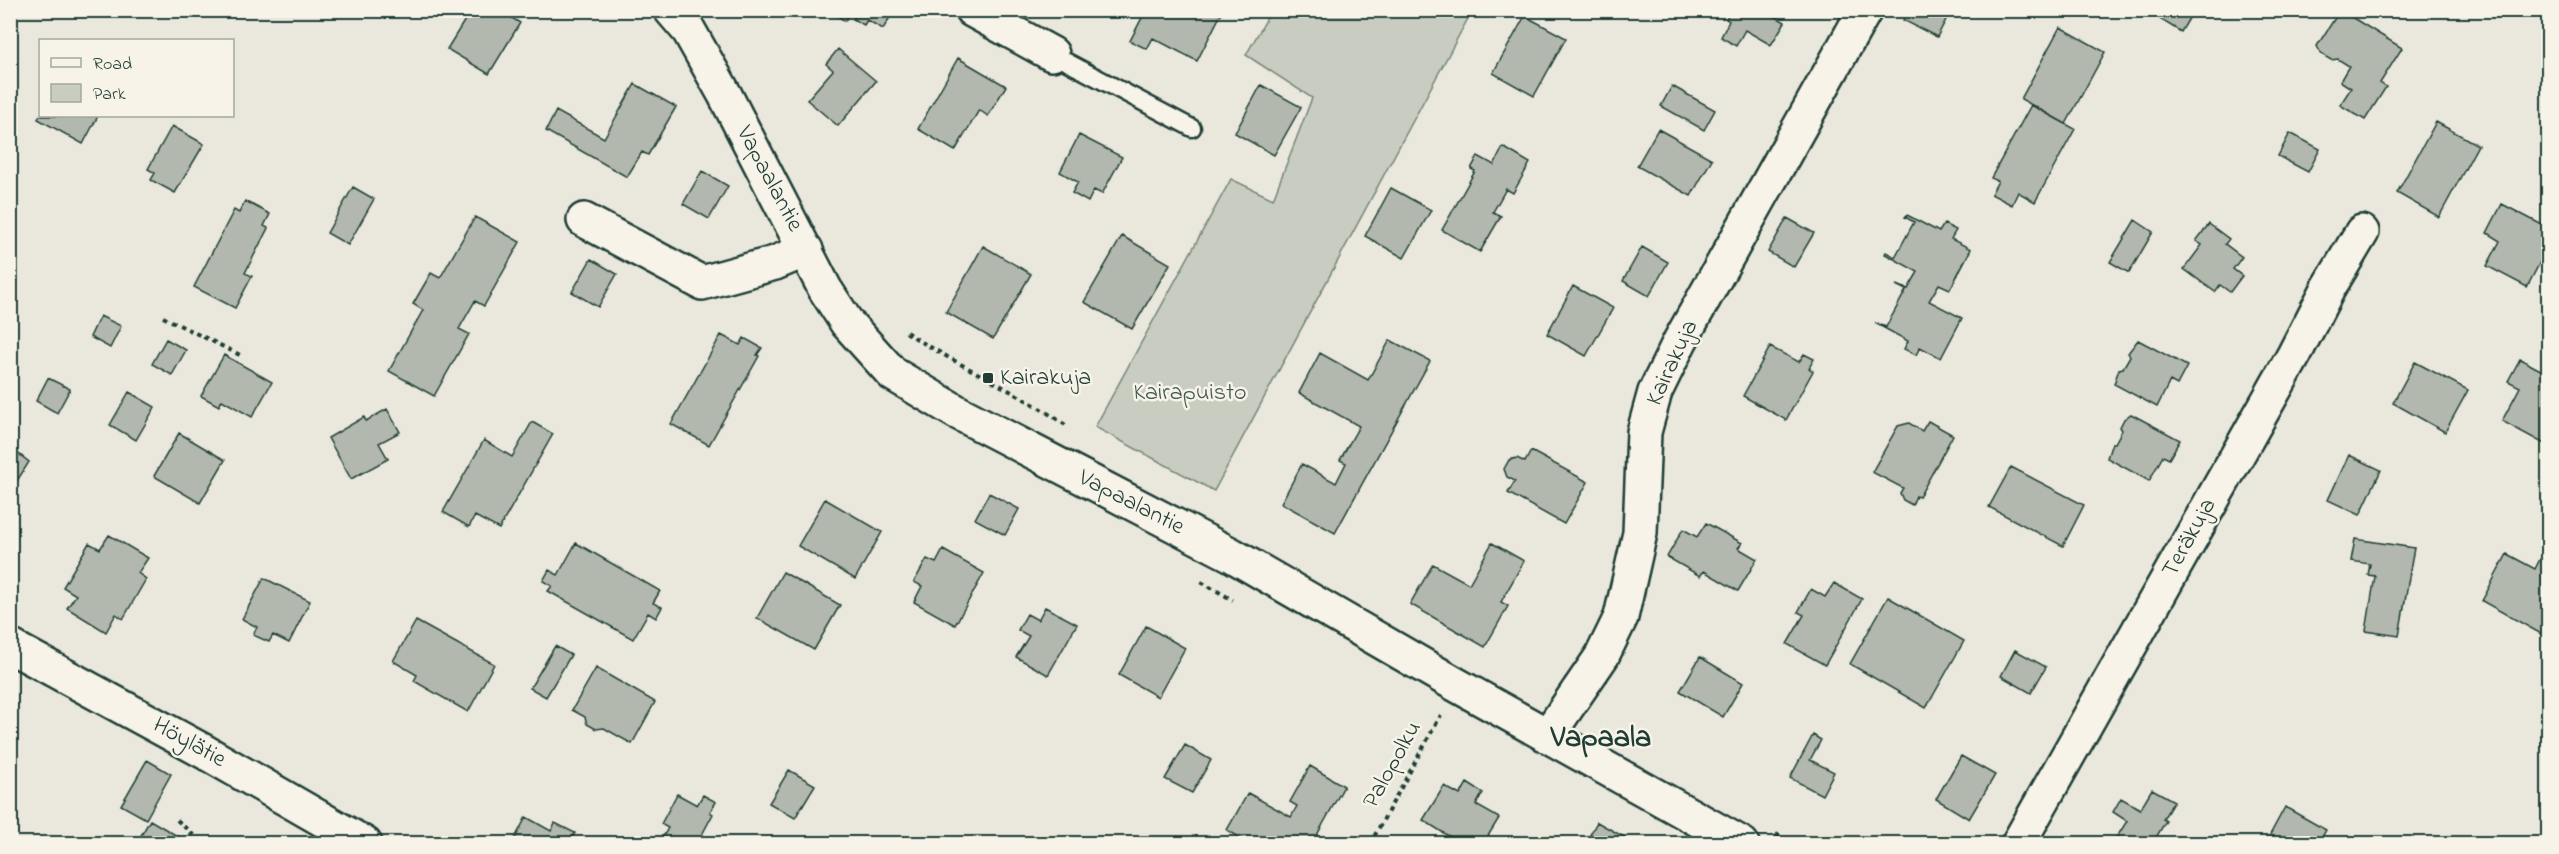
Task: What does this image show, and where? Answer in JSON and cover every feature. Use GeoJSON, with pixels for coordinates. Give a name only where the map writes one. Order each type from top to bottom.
{"type":"FeatureCollection","features":[{"type":"Feature","properties":{"kind":"street","name":"Vapaalantie"},"geometry":{"type":"LineString","coordinates":[[671,10],[694,40],[825,289],[847,323],[893,374],[957,412],[1232,555],[1742,843]]}},
{"type":"Feature","properties":{"kind":"street"},"geometry":{"type":"LineString","coordinates":[[972,10],[1052,54]]}},
{"type":"Feature","properties":{"kind":"street","name":"Kairakuja"},"geometry":{"type":"LineString","coordinates":[[1548,735],[1602,657],[1621,617],[1640,533],[1644,432],[1655,392],[1680,341],[1865,10]]}},
{"type":"Feature","properties":{"kind":"street"},"geometry":{"type":"LineString","coordinates":[[585,220],[702,283],[775,263],[806,250]]}},
{"type":"Feature","properties":{"kind":"street","name":"Teräkuja"},"geometry":{"type":"LineString","coordinates":[[2018,843],[2362,232]]}},
{"type":"Feature","properties":{"kind":"street","name":"Höylätie"},"geometry":{"type":"LineString","coordinates":[[10,646],[206,752],[365,843]]}},
{"type":"Feature","properties":{"kind":"lane"},"geometry":{"type":"LineString","coordinates":[[1052,54],[1192,128]]}},
{"type":"Feature","properties":{"kind":"path"},"geometry":{"type":"LineString","coordinates":[[163,317],[240,355]]}},
{"type":"Feature","properties":{"kind":"path"},"geometry":{"type":"LineString","coordinates":[[903,330],[936,351],[1031,401],[1073,430]]}},
{"type":"Feature","properties":{"kind":"path","name":"Palopolku"},"geometry":{"type":"LineString","coordinates":[[1370,843],[1442,714]]}},
{"type":"Feature","properties":{"kind":"path"},"geometry":{"type":"LineString","coordinates":[[177,820],[203,843]]}},
{"type":"Feature","properties":{"kind":"path"},"geometry":{"type":"LineString","coordinates":[[1772,832],[1792,843]]}},
{"type":"Feature","properties":{"kind":"green space","name":"Kairapuisto"},"geometry":{"type":"Polygon","coordinates":[[[1271,11],[1472,11],[1214,491],[1095,427],[1231,179],[1273,199],[1312,98],[1246,55],[1271,11]]]}},
{"type":"Feature","properties":{"kind":"building"},"geometry":{"type":"Polygon","coordinates":[[[471,10],[499,10],[520,23],[489,74],[447,49],[471,10]]]}},
{"type":"Feature","properties":{"kind":"building"},"geometry":{"type":"Polygon","coordinates":[[[828,10],[851,10],[845,21],[828,10]]]}},
{"type":"Feature","properties":{"kind":"building"},"geometry":{"type":"Polygon","coordinates":[[[853,10],[885,10],[892,14],[883,29],[867,20],[864,25],[853,19],[857,13],[853,10]]]}},
{"type":"Feature","properties":{"kind":"building"},"geometry":{"type":"Polygon","coordinates":[[[1146,10],[1223,10],[1197,61],[1153,38],[1147,49],[1130,41],[1146,10]]]}},
{"type":"Feature","properties":{"kind":"building"},"geometry":{"type":"Polygon","coordinates":[[[1731,10],[1780,10],[1776,17],[1785,22],[1771,45],[1745,30],[1736,46],[1721,37],[1729,21],[1726,19],[1731,10]]]}},
{"type":"Feature","properties":{"kind":"building"},"geometry":{"type":"Polygon","coordinates":[[[1908,10],[1951,10],[1937,37],[1903,20],[1908,10]]]}},
{"type":"Feature","properties":{"kind":"building"},"geometry":{"type":"Polygon","coordinates":[[[2145,10],[2194,10],[2181,32],[2145,10]]]}},
{"type":"Feature","properties":{"kind":"building"},"geometry":{"type":"Polygon","coordinates":[[[2340,10],[2402,48],[2380,83],[2386,87],[2365,120],[2340,105],[2351,88],[2340,81],[2349,66],[2338,59],[2331,60],[2321,54],[2317,46],[2340,10]]]}},
{"type":"Feature","properties":{"kind":"building"},"geometry":{"type":"Polygon","coordinates":[[[1525,16],[1566,38],[1534,96],[1493,73],[1525,16]]]}},
{"type":"Feature","properties":{"kind":"building"},"geometry":{"type":"Polygon","coordinates":[[[2060,27],[2105,52],[2066,124],[2021,99],[2060,27]]]}},
{"type":"Feature","properties":{"kind":"building"},"geometry":{"type":"Polygon","coordinates":[[[838,49],[876,81],[838,126],[807,100],[833,70],[826,64],[838,49]]]}},
{"type":"Feature","properties":{"kind":"building"},"geometry":{"type":"Polygon","coordinates":[[[958,58],[1006,86],[988,116],[979,110],[955,151],[918,129],[958,58]]]}},
{"type":"Feature","properties":{"kind":"building"},"geometry":{"type":"Polygon","coordinates":[[[635,84],[676,107],[648,155],[642,152],[627,177],[546,131],[556,111],[604,138],[635,84]]]}},
{"type":"Feature","properties":{"kind":"building"},"geometry":{"type":"Polygon","coordinates":[[[1261,85],[1301,107],[1274,155],[1235,133],[1261,85]]]}},
{"type":"Feature","properties":{"kind":"building"},"geometry":{"type":"Polygon","coordinates":[[[1672,86],[1715,110],[1704,130],[1661,106],[1672,86]]]}},
{"type":"Feature","properties":{"kind":"building"},"geometry":{"type":"Polygon","coordinates":[[[2031,105],[2075,129],[2035,202],[2018,192],[2012,205],[1991,194],[1998,181],[1991,178],[2031,105]]]}},
{"type":"Feature","properties":{"kind":"building"},"geometry":{"type":"Polygon","coordinates":[[[39,117],[97,117],[83,144],[38,119],[39,117]]]}},
{"type":"Feature","properties":{"kind":"building"},"geometry":{"type":"Polygon","coordinates":[[[2436,122],[2478,145],[2439,217],[2397,193],[2436,122]]]}},
{"type":"Feature","properties":{"kind":"building"},"geometry":{"type":"Polygon","coordinates":[[[172,126],[204,144],[175,193],[151,180],[155,173],[148,169],[172,126]]]}},
{"type":"Feature","properties":{"kind":"building"},"geometry":{"type":"Polygon","coordinates":[[[1658,129],[1712,159],[1691,196],[1637,166],[1658,129]]]}},
{"type":"Feature","properties":{"kind":"building"},"geometry":{"type":"Polygon","coordinates":[[[2290,133],[2320,149],[2308,172],[2278,156],[2290,133]]]}},
{"type":"Feature","properties":{"kind":"building"},"geometry":{"type":"Polygon","coordinates":[[[1079,135],[1122,157],[1102,194],[1094,190],[1088,202],[1072,193],[1078,182],[1060,172],[1079,135]]]}},
{"type":"Feature","properties":{"kind":"building"},"geometry":{"type":"Polygon","coordinates":[[[1503,147],[1530,163],[1513,193],[1506,189],[1493,212],[1501,216],[1480,252],[1442,230],[1475,171],[1471,169],[1478,156],[1494,165],[1503,147]]]}},
{"type":"Feature","properties":{"kind":"building"},"geometry":{"type":"Polygon","coordinates":[[[702,171],[728,186],[709,219],[683,204],[702,171]]]}},
{"type":"Feature","properties":{"kind":"building"},"geometry":{"type":"Polygon","coordinates":[[[353,187],[374,199],[348,245],[327,233],[353,187]]]}},
{"type":"Feature","properties":{"kind":"building"},"geometry":{"type":"Polygon","coordinates":[[[1391,188],[1431,210],[1404,258],[1365,236],[1391,188]]]}},
{"type":"Feature","properties":{"kind":"building"},"geometry":{"type":"Polygon","coordinates":[[[245,201],[270,214],[264,226],[268,228],[245,273],[252,276],[235,308],[194,287],[234,210],[239,213],[245,201]]]}},
{"type":"Feature","properties":{"kind":"building"},"geometry":{"type":"Polygon","coordinates":[[[2502,204],[2548,228],[2548,247],[2527,287],[2487,266],[2500,241],[2487,233],[2502,204]]]}},
{"type":"Feature","properties":{"kind":"building"},"geometry":{"type":"Polygon","coordinates":[[[1907,215],[1939,232],[1944,224],[1956,230],[1951,239],[1971,249],[1950,289],[1939,284],[1929,301],[1962,318],[1941,358],[1920,347],[1916,355],[1904,349],[1908,341],[1875,323],[1886,327],[1906,290],[1896,285],[1908,289],[1918,272],[1885,254],[1886,252],[1895,257],[1914,222],[1905,217],[1907,215]]]}},
{"type":"Feature","properties":{"kind":"building"},"geometry":{"type":"Polygon","coordinates":[[[475,217],[520,242],[484,306],[475,301],[459,329],[469,334],[434,396],[389,371],[423,310],[413,304],[431,273],[440,278],[475,217]]]}},
{"type":"Feature","properties":{"kind":"building"},"geometry":{"type":"Polygon","coordinates":[[[1787,218],[1814,233],[1794,267],[1768,252],[1787,218]]]}},
{"type":"Feature","properties":{"kind":"building"},"geometry":{"type":"Polygon","coordinates":[[[2135,220],[2153,232],[2129,273],[2110,262],[2135,220]]]}},
{"type":"Feature","properties":{"kind":"building"},"geometry":{"type":"Polygon","coordinates":[[[2209,224],[2229,239],[2225,244],[2242,257],[2233,269],[2242,276],[2230,292],[2220,285],[2215,292],[2184,269],[2202,245],[2196,241],[2209,224]]]}},
{"type":"Feature","properties":{"kind":"building"},"geometry":{"type":"Polygon","coordinates":[[[1122,236],[1170,264],[1132,329],[1084,302],[1122,236]]]}},
{"type":"Feature","properties":{"kind":"building"},"geometry":{"type":"Polygon","coordinates":[[[983,246],[1031,274],[993,339],[946,312],[983,246]]]}},
{"type":"Feature","properties":{"kind":"building"},"geometry":{"type":"Polygon","coordinates":[[[1642,247],[1668,262],[1649,296],[1623,281],[1642,247]]]}},
{"type":"Feature","properties":{"kind":"building"},"geometry":{"type":"Polygon","coordinates":[[[591,259],[617,274],[598,307],[572,292],[591,259]]]}},
{"type":"Feature","properties":{"kind":"building"},"geometry":{"type":"Polygon","coordinates":[[[1573,286],[1613,308],[1586,356],[1547,334],[1573,286]]]}},
{"type":"Feature","properties":{"kind":"building"},"geometry":{"type":"Polygon","coordinates":[[[100,316],[121,326],[110,348],[90,337],[100,316]]]}},
{"type":"Feature","properties":{"kind":"building"},"geometry":{"type":"Polygon","coordinates":[[[721,335],[740,345],[744,338],[762,348],[709,445],[671,424],[721,335]]]}},
{"type":"Feature","properties":{"kind":"building"},"geometry":{"type":"Polygon","coordinates":[[[166,339],[186,350],[172,375],[152,364],[166,339]]]}},
{"type":"Feature","properties":{"kind":"building"},"geometry":{"type":"Polygon","coordinates":[[[1390,340],[1430,361],[1335,533],[1281,503],[1302,464],[1336,483],[1346,463],[1340,460],[1359,426],[1299,393],[1320,353],[1368,380],[1390,340]]]}},
{"type":"Feature","properties":{"kind":"building"},"geometry":{"type":"Polygon","coordinates":[[[2138,340],[2187,366],[2177,385],[2170,381],[2157,407],[2114,384],[2119,369],[2123,368],[2130,356],[2128,353],[2138,340]]]}},
{"type":"Feature","properties":{"kind":"building"},"geometry":{"type":"Polygon","coordinates":[[[1770,347],[1799,362],[1804,354],[1814,359],[1809,368],[1813,371],[1786,420],[1743,396],[1770,347]]]}},
{"type":"Feature","properties":{"kind":"building"},"geometry":{"type":"Polygon","coordinates":[[[224,355],[272,382],[252,417],[222,400],[219,406],[201,396],[224,355]]]}},
{"type":"Feature","properties":{"kind":"building"},"geometry":{"type":"Polygon","coordinates":[[[2520,359],[2548,374],[2548,446],[2502,421],[2520,387],[2508,381],[2520,359]]]}},
{"type":"Feature","properties":{"kind":"building"},"geometry":{"type":"Polygon","coordinates":[[[2415,362],[2468,390],[2445,432],[2393,403],[2415,362]]]}},
{"type":"Feature","properties":{"kind":"building"},"geometry":{"type":"Polygon","coordinates":[[[48,378],[70,389],[57,413],[36,401],[48,378]]]}},
{"type":"Feature","properties":{"kind":"building"},"geometry":{"type":"Polygon","coordinates":[[[129,392],[155,407],[136,440],[110,425],[129,392]]]}},
{"type":"Feature","properties":{"kind":"building"},"geometry":{"type":"Polygon","coordinates":[[[387,409],[400,432],[379,443],[388,459],[351,479],[328,438],[364,417],[366,421],[387,409]]]}},
{"type":"Feature","properties":{"kind":"building"},"geometry":{"type":"Polygon","coordinates":[[[2131,414],[2180,440],[2169,459],[2163,456],[2149,481],[2107,458],[2112,443],[2115,443],[2122,430],[2120,427],[2124,419],[2131,414]]]}},
{"type":"Feature","properties":{"kind":"building"},"geometry":{"type":"Polygon","coordinates":[[[1928,421],[1953,435],[1919,497],[1916,496],[1912,505],[1903,500],[1900,493],[1903,488],[1872,472],[1898,426],[1909,423],[1922,431],[1928,421]]]}},
{"type":"Feature","properties":{"kind":"building"},"geometry":{"type":"Polygon","coordinates":[[[532,422],[553,434],[499,529],[475,516],[469,527],[443,512],[484,440],[512,457],[532,422]]]}},
{"type":"Feature","properties":{"kind":"building"},"geometry":{"type":"Polygon","coordinates":[[[179,433],[225,460],[200,503],[154,476],[179,433]]]}},
{"type":"Feature","properties":{"kind":"building"},"geometry":{"type":"Polygon","coordinates":[[[10,447],[29,462],[10,492],[10,447]]]}},
{"type":"Feature","properties":{"kind":"building"},"geometry":{"type":"Polygon","coordinates":[[[1531,451],[1588,482],[1564,524],[1508,493],[1515,481],[1507,477],[1504,469],[1509,460],[1517,458],[1525,462],[1531,451]]]}},
{"type":"Feature","properties":{"kind":"building"},"geometry":{"type":"Polygon","coordinates":[[[2349,455],[2381,470],[2360,515],[2328,500],[2349,455]]]}},
{"type":"Feature","properties":{"kind":"building"},"geometry":{"type":"Polygon","coordinates":[[[2011,467],[2084,505],[2063,546],[1989,507],[2011,467]]]}},
{"type":"Feature","properties":{"kind":"building"},"geometry":{"type":"Polygon","coordinates":[[[989,493],[1019,509],[1005,535],[975,519],[989,493]]]}},
{"type":"Feature","properties":{"kind":"building"},"geometry":{"type":"Polygon","coordinates":[[[825,499],[882,532],[855,579],[798,546],[825,499]]]}},
{"type":"Feature","properties":{"kind":"building"},"geometry":{"type":"Polygon","coordinates":[[[1706,523],[1742,543],[1738,548],[1757,559],[1738,591],[1704,571],[1700,576],[1667,557],[1683,529],[1697,537],[1706,523]]]}},
{"type":"Feature","properties":{"kind":"building"},"geometry":{"type":"Polygon","coordinates":[[[109,535],[148,558],[138,573],[146,579],[123,619],[116,614],[106,632],[67,608],[76,595],[63,587],[89,543],[100,549],[109,535]]]}},
{"type":"Feature","properties":{"kind":"building"},"geometry":{"type":"Polygon","coordinates":[[[2355,539],[2414,548],[2399,636],[2366,631],[2375,576],[2368,575],[2370,564],[2351,561],[2355,539]]]}},
{"type":"Feature","properties":{"kind":"building"},"geometry":{"type":"Polygon","coordinates":[[[576,543],[660,591],[653,603],[662,607],[656,618],[648,613],[633,639],[548,591],[552,586],[543,581],[549,570],[558,575],[576,543]]]}},
{"type":"Feature","properties":{"kind":"building"},"geometry":{"type":"Polygon","coordinates":[[[1492,543],[1524,561],[1501,602],[1508,606],[1485,647],[1410,604],[1433,564],[1469,584],[1492,543]]]}},
{"type":"Feature","properties":{"kind":"building"},"geometry":{"type":"Polygon","coordinates":[[[943,550],[984,573],[955,625],[914,602],[922,586],[914,582],[927,559],[936,563],[943,550]]]}},
{"type":"Feature","properties":{"kind":"building"},"geometry":{"type":"Polygon","coordinates":[[[2507,554],[2535,569],[2540,559],[2548,564],[2548,625],[2543,635],[2482,601],[2507,554]]]}},
{"type":"Feature","properties":{"kind":"building"},"geometry":{"type":"Polygon","coordinates":[[[783,572],[840,605],[814,650],[757,618],[783,572]]]}},
{"type":"Feature","properties":{"kind":"building"},"geometry":{"type":"Polygon","coordinates":[[[264,578],[310,601],[289,643],[273,635],[269,642],[253,635],[257,627],[242,619],[264,578]]]}},
{"type":"Feature","properties":{"kind":"building"},"geometry":{"type":"Polygon","coordinates":[[[1834,583],[1862,599],[1825,665],[1787,644],[1804,615],[1798,612],[1811,589],[1825,597],[1834,583]]]}},
{"type":"Feature","properties":{"kind":"building"},"geometry":{"type":"Polygon","coordinates":[[[1888,597],[1964,641],[1926,708],[1850,664],[1888,597]]]}},
{"type":"Feature","properties":{"kind":"building"},"geometry":{"type":"Polygon","coordinates":[[[1045,607],[1077,624],[1048,675],[1016,657],[1029,636],[1018,630],[1027,614],[1038,620],[1045,607]]]}},
{"type":"Feature","properties":{"kind":"building"},"geometry":{"type":"Polygon","coordinates":[[[416,621],[494,664],[468,712],[414,681],[417,675],[393,661],[416,621]]]}},
{"type":"Feature","properties":{"kind":"building"},"geometry":{"type":"Polygon","coordinates":[[[1146,626],[1185,648],[1158,697],[1119,675],[1146,626]]]}},
{"type":"Feature","properties":{"kind":"building"},"geometry":{"type":"Polygon","coordinates":[[[555,646],[571,655],[546,697],[530,688],[555,646]]]}},
{"type":"Feature","properties":{"kind":"building"},"geometry":{"type":"Polygon","coordinates":[[[2015,650],[2046,667],[2031,693],[2001,676],[2015,650]]]}},
{"type":"Feature","properties":{"kind":"building"},"geometry":{"type":"Polygon","coordinates":[[[1700,657],[1743,683],[1723,717],[1680,691],[1700,657]]]}},
{"type":"Feature","properties":{"kind":"building"},"geometry":{"type":"Polygon","coordinates":[[[596,668],[655,702],[632,744],[604,728],[596,729],[587,724],[585,717],[572,710],[596,668]]]}},
{"type":"Feature","properties":{"kind":"building"},"geometry":{"type":"Polygon","coordinates":[[[1813,735],[1821,740],[1810,760],[1834,772],[1822,795],[1790,778],[1813,735]]]}},
{"type":"Feature","properties":{"kind":"building"},"geometry":{"type":"Polygon","coordinates":[[[1185,745],[1211,760],[1192,793],[1165,779],[1185,745]]]}},
{"type":"Feature","properties":{"kind":"building"},"geometry":{"type":"Polygon","coordinates":[[[1961,756],[1995,775],[1969,819],[1936,799],[1961,756]]]}},
{"type":"Feature","properties":{"kind":"building"},"geometry":{"type":"Polygon","coordinates":[[[147,760],[171,774],[146,819],[121,805],[147,760]]]}},
{"type":"Feature","properties":{"kind":"building"},"geometry":{"type":"Polygon","coordinates":[[[1310,766],[1344,786],[1312,844],[1251,844],[1227,830],[1248,793],[1291,817],[1297,806],[1290,802],[1310,766]]]}},
{"type":"Feature","properties":{"kind":"building"},"geometry":{"type":"Polygon","coordinates":[[[789,770],[815,785],[795,818],[769,803],[789,770]]]}},
{"type":"Feature","properties":{"kind":"building"},"geometry":{"type":"Polygon","coordinates":[[[1467,783],[1483,793],[1476,805],[1499,818],[1483,844],[1461,844],[1423,820],[1444,786],[1460,795],[1467,783]]]}},
{"type":"Feature","properties":{"kind":"building"},"geometry":{"type":"Polygon","coordinates":[[[2152,789],[2174,801],[2163,819],[2166,821],[2152,844],[2121,844],[2115,840],[2127,821],[2113,812],[2121,798],[2140,809],[2152,789]]]}},
{"type":"Feature","properties":{"kind":"building"},"geometry":{"type":"Polygon","coordinates":[[[677,794],[697,805],[703,795],[716,802],[710,812],[713,814],[697,844],[690,840],[688,844],[659,844],[668,828],[661,824],[677,794]]]}},
{"type":"Feature","properties":{"kind":"building"},"geometry":{"type":"Polygon","coordinates":[[[2285,807],[2326,830],[2318,844],[2265,844],[2285,807]]]}},
{"type":"Feature","properties":{"kind":"building"},"geometry":{"type":"Polygon","coordinates":[[[526,817],[551,831],[555,823],[575,833],[569,844],[512,844],[526,817]]]}},
{"type":"Feature","properties":{"kind":"building"},"geometry":{"type":"Polygon","coordinates":[[[150,820],[191,844],[136,844],[150,820]]]}},
{"type":"Feature","properties":{"kind":"building"},"geometry":{"type":"Polygon","coordinates":[[[1597,822],[1626,838],[1623,844],[1585,844],[1597,822]]]}},
{"type":"Feature","properties":{"kind":"place","name":"Kairakuja"},"geometry":{"type":"Point","coordinates":[988,378]}},
{"type":"Feature","properties":{"kind":"district","name":"Vapaala"},"geometry":{"type":"Point","coordinates":[1601,739]}}]}
